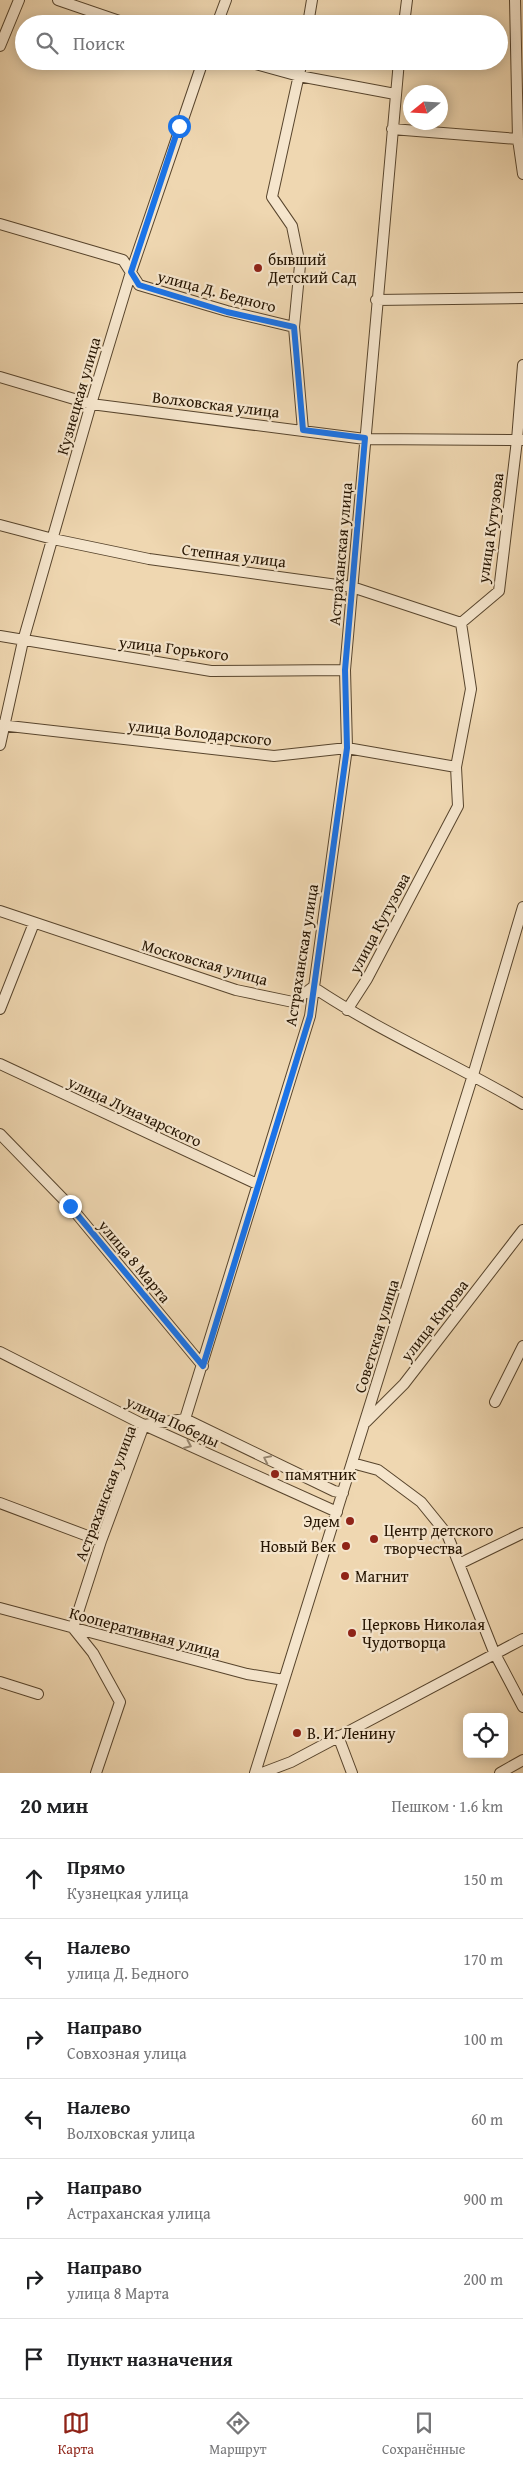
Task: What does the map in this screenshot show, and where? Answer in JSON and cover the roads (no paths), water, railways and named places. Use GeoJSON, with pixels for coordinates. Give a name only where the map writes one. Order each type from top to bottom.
{"type":"FeatureCollection","features":[{"type":"Feature","properties":{"kind":"street"},"geometry":{"type":"LineString","coordinates":[[0,46],[19,0]]}},
{"type":"Feature","properties":{"kind":"street"},"geometry":{"type":"LineString","coordinates":[[58,0],[102,15]]}},
{"type":"Feature","properties":{"kind":"street"},"geometry":{"type":"LineString","coordinates":[[220,15],[226,0]]}},
{"type":"Feature","properties":{"kind":"street"},"geometry":{"type":"LineString","coordinates":[[310,15],[312,0]]}},
{"type":"Feature","properties":{"kind":"street"},"geometry":{"type":"LineString","coordinates":[[405,15],[407,0]]}},
{"type":"Feature","properties":{"kind":"street"},"geometry":{"type":"LineString","coordinates":[[514,0],[518,139],[523,174]]}},
{"type":"Feature","properties":{"kind":"street","name":"Кузнецкая улица"},"geometry":{"type":"LineString","coordinates":[[0,745],[23,641],[54,540],[91,404],[131,272],[200,70]]}},
{"type":"Feature","properties":{"kind":"street"},"geometry":{"type":"LineString","coordinates":[[278,70],[395,94]]}},
{"type":"Feature","properties":{"kind":"street"},"geometry":{"type":"LineString","coordinates":[[301,70],[272,197],[292,226],[300,265],[294,327],[303,430]]}},
{"type":"Feature","properties":{"kind":"street","name":"Астраханская улица"},"geometry":{"type":"LineString","coordinates":[[73,1628],[101,1541],[144,1425],[185,1419],[310,1016],[347,748],[345,670],[376,300],[398,70]]}},
{"type":"Feature","properties":{"kind":"street"},"geometry":{"type":"LineString","coordinates":[[392,129],[518,139]]}},
{"type":"Feature","properties":{"kind":"street","name":"улица Д. Бедного"},"geometry":{"type":"LineString","coordinates":[[0,224],[123,260],[139,285],[227,312],[294,327]]}},
{"type":"Feature","properties":{"kind":"street"},"geometry":{"type":"LineString","coordinates":[[376,300],[523,298]]}},
{"type":"Feature","properties":{"kind":"street","name":"улица Кутузова"},"geometry":{"type":"LineString","coordinates":[[347,1010],[367,979],[458,806],[456,766],[471,689],[461,623],[499,591],[520,440],[523,365]]}},
{"type":"Feature","properties":{"kind":"street","name":"Волховская улица"},"geometry":{"type":"LineString","coordinates":[[0,377],[91,404],[365,438],[520,440]]}},
{"type":"Feature","properties":{"kind":"street","name":"Степная улица"},"geometry":{"type":"LineString","coordinates":[[0,525],[54,540],[149,559],[352,587],[461,623]]}},
{"type":"Feature","properties":{"kind":"street","name":"улица Горького"},"geometry":{"type":"LineString","coordinates":[[0,636],[211,671],[345,670]]}},
{"type":"Feature","properties":{"kind":"street","name":"улица Володарского"},"geometry":{"type":"LineString","coordinates":[[3,726],[274,756],[347,748],[456,766]]}},
{"type":"Feature","properties":{"kind":"street","name":"Советская улица"},"geometry":{"type":"LineString","coordinates":[[255,1773],[520,929],[523,908]]}},
{"type":"Feature","properties":{"kind":"street","name":"Московская улица"},"geometry":{"type":"LineString","coordinates":[[0,911],[236,990],[293,1002],[313,987]]}},
{"type":"Feature","properties":{"kind":"street"},"geometry":{"type":"LineString","coordinates":[[0,1009],[34,923]]}},
{"type":"Feature","properties":{"kind":"street"},"geometry":{"type":"LineString","coordinates":[[313,987],[347,1010],[473,1075],[523,1104]]}},
{"type":"Feature","properties":{"kind":"street","name":"улица Луначарского"},"geometry":{"type":"LineString","coordinates":[[0,1064],[257,1184]]}},
{"type":"Feature","properties":{"kind":"street","name":"улица 8 Марта"},"geometry":{"type":"LineString","coordinates":[[0,1134],[70,1206],[203,1366]]}},
{"type":"Feature","properties":{"kind":"street","name":"улица Кирова"},"geometry":{"type":"LineString","coordinates":[[364,1424],[404,1384],[523,1230]]}},
{"type":"Feature","properties":{"kind":"street"},"geometry":{"type":"LineString","coordinates":[[495,1402],[523,1346]]}},
{"type":"Feature","properties":{"kind":"street","name":"улица Победы"},"geometry":{"type":"LineString","coordinates":[[0,1352],[144,1425],[337,1512]]}},
{"type":"Feature","properties":{"kind":"street","name":"улица Победы"},"geometry":{"type":"LineString","coordinates":[[185,1419],[343,1493]]}},
{"type":"Feature","properties":{"kind":"street"},"geometry":{"type":"LineString","coordinates":[[352,1464],[378,1470],[421,1502],[447,1534],[494,1652],[523,1707]]}},
{"type":"Feature","properties":{"kind":"street"},"geometry":{"type":"LineString","coordinates":[[0,1503],[101,1541]]}},
{"type":"Feature","properties":{"kind":"street"},"geometry":{"type":"LineString","coordinates":[[459,1564],[523,1534]]}},
{"type":"Feature","properties":{"kind":"street","name":"Кооперативная улица"},"geometry":{"type":"LineString","coordinates":[[0,1608],[247,1674],[284,1680]]}},
{"type":"Feature","properties":{"kind":"street"},"geometry":{"type":"LineString","coordinates":[[73,1628],[93,1653],[120,1702],[96,1773]]}},
{"type":"Feature","properties":{"kind":"street"},"geometry":{"type":"LineString","coordinates":[[262,1773],[291,1762],[494,1652],[523,1639]]}},
{"type":"Feature","properties":{"kind":"street"},"geometry":{"type":"LineString","coordinates":[[0,1682],[38,1694]]}},
{"type":"Feature","properties":{"kind":"street"},"geometry":{"type":"LineString","coordinates":[[338,1736],[352,1773]]}},
{"type":"Feature","properties":{"kind":"street"},"geometry":{"type":"LineString","coordinates":[[500,1773],[523,1760]]}},
{"type":"Feature","properties":{"kind":"place","name":"бывший Детский Сад"},"geometry":{"type":"Point","coordinates":[258,268]}},
{"type":"Feature","properties":{"kind":"place","name":"памятник"},"geometry":{"type":"Point","coordinates":[275,1474]}},
{"type":"Feature","properties":{"kind":"place","name":"Эдем"},"geometry":{"type":"Point","coordinates":[350,1521]}},
{"type":"Feature","properties":{"kind":"place","name":"Центр детского творчества"},"geometry":{"type":"Point","coordinates":[374,1539]}},
{"type":"Feature","properties":{"kind":"place","name":"Новый Век"},"geometry":{"type":"Point","coordinates":[346,1546]}},
{"type":"Feature","properties":{"kind":"place","name":"Магнит"},"geometry":{"type":"Point","coordinates":[345,1576]}},
{"type":"Feature","properties":{"kind":"place","name":"Церковь Николая Чудотворца"},"geometry":{"type":"Point","coordinates":[352,1633]}},
{"type":"Feature","properties":{"kind":"place","name":"В. И. Ленину"},"geometry":{"type":"Point","coordinates":[297,1733]}}]}
